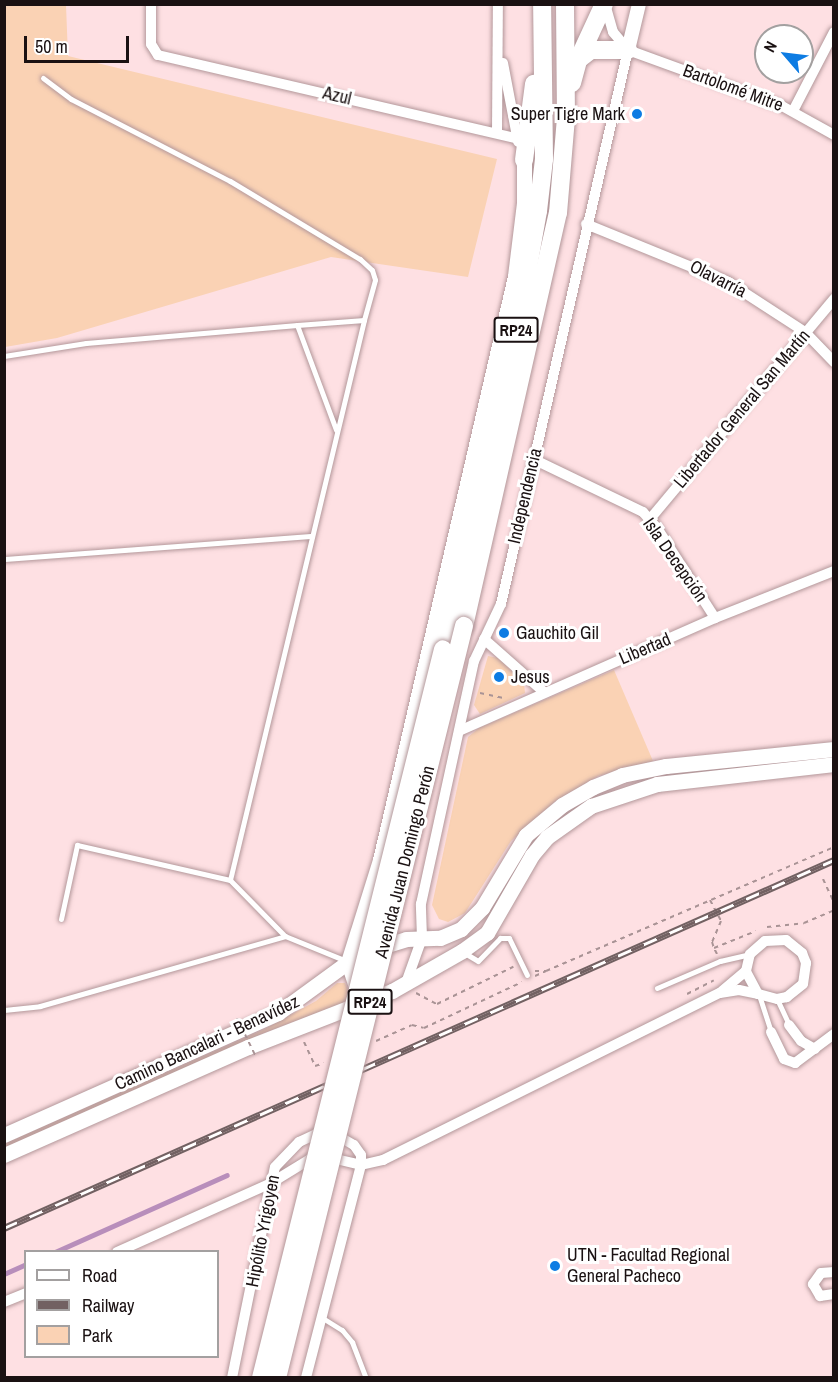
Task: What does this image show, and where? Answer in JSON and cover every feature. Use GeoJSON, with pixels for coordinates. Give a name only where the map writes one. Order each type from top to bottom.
{"type":"FeatureCollection","features":[{"type":"Feature","properties":{"kind":"main road","name":"RP24"},"geometry":{"type":"LineString","coordinates":[[565,4],[566,118]]}},
{"type":"Feature","properties":{"kind":"main road"},"geometry":{"type":"LineString","coordinates":[[566,118],[578,60],[605,4]]}},
{"type":"Feature","properties":{"kind":"main road","name":"RP24"},"geometry":{"type":"LineString","coordinates":[[261,1377],[443,649],[520,312],[537,221],[544,159],[542,12]]}},
{"type":"Feature","properties":{"kind":"main road"},"geometry":{"type":"LineString","coordinates":[[361,1004],[348,962],[380,860],[515,276],[524,203],[524,160],[542,12]]}},
{"type":"Feature","properties":{"kind":"main road"},"geometry":{"type":"LineString","coordinates":[[578,60],[591,50],[628,50]]}},
{"type":"Feature","properties":{"kind":"main road","name":"Avenida Juan Domingo Perón"},"geometry":{"type":"LineString","coordinates":[[277,1377],[464,626],[551,250],[558,213],[566,118]]}},
{"type":"Feature","properties":{"kind":"main road","name":"Camino Bancalari - Benavídez"},"geometry":{"type":"LineString","coordinates":[[4,1135],[278,1013],[348,962],[396,941],[450,935],[466,924],[482,908],[526,835],[562,805],[592,787],[622,775],[666,766],[834,749]]}},
{"type":"Feature","properties":{"kind":"main road","name":"Camino Bancalari - Benavídez"},"geometry":{"type":"LineString","coordinates":[[4,1155],[298,1026],[361,1004],[404,984],[462,951],[487,933],[532,855],[547,837],[591,806],[657,784],[834,764]]}},
{"type":"Feature","properties":{"kind":"street","name":"Azul"},"geometry":{"type":"LineString","coordinates":[[151,4],[151,44],[158,55],[516,138]]}},
{"type":"Feature","properties":{"kind":"street"},"geometry":{"type":"LineString","coordinates":[[497,132],[498,4]]}},
{"type":"Feature","properties":{"kind":"street"},"geometry":{"type":"LineString","coordinates":[[605,4],[613,32],[628,50]]}},
{"type":"Feature","properties":{"kind":"street","name":"Independencia"},"geometry":{"type":"LineString","coordinates":[[404,984],[422,938],[421,904],[468,690],[484,639],[501,604],[586,224],[639,4]]}},
{"type":"Feature","properties":{"kind":"street"},"geometry":{"type":"LineString","coordinates":[[793,111],[834,32]]}},
{"type":"Feature","properties":{"kind":"street"},"geometry":{"type":"LineString","coordinates":[[499,45],[516,138],[524,160]]}},
{"type":"Feature","properties":{"kind":"street","name":"Bartolomé Mitre"},"geometry":{"type":"LineString","coordinates":[[628,50],[793,111],[834,135]]}},
{"type":"Feature","properties":{"kind":"street","name":"Olavarría"},"geometry":{"type":"LineString","coordinates":[[586,224],[706,270],[805,332],[834,362]]}},
{"type":"Feature","properties":{"kind":"street","name":"Libertador General San Martín"},"geometry":{"type":"LineString","coordinates":[[650,519],[834,299]]}},
{"type":"Feature","properties":{"kind":"street","name":"Isla Decepción"},"geometry":{"type":"LineString","coordinates":[[534,459],[624,502],[650,519],[716,618]]}},
{"type":"Feature","properties":{"kind":"street","name":"Libertad"},"geometry":{"type":"LineString","coordinates":[[459,731],[716,618],[834,571]]}},
{"type":"Feature","properties":{"kind":"street"},"geometry":{"type":"LineString","coordinates":[[484,639],[544,692]]}},
{"type":"Feature","properties":{"kind":"street"},"geometry":{"type":"LineString","coordinates":[[119,1250],[271,1183],[301,1162],[323,1156],[361,1165],[383,1160],[720,993],[746,971],[750,954],[756,946],[776,939],[786,940],[802,953],[806,963],[802,984],[787,998],[777,999],[739,990],[720,993]]}},
{"type":"Feature","properties":{"kind":"street"},"geometry":{"type":"LineString","coordinates":[[746,971],[758,994]]}},
{"type":"Feature","properties":{"kind":"street"},"geometry":{"type":"LineString","coordinates":[[789,1025],[801,1041],[815,1049]]}},
{"type":"Feature","properties":{"kind":"street"},"geometry":{"type":"LineString","coordinates":[[771,1032],[789,1063],[802,1062],[834,1034]]}},
{"type":"Feature","properties":{"kind":"street","name":"Hipólito Yrigoyen"},"geometry":{"type":"LineString","coordinates":[[232,1377],[271,1183],[281,1157],[316,1134],[333,1133],[346,1138],[361,1155],[361,1165]]}},
{"type":"Feature","properties":{"kind":"street"},"geometry":{"type":"LineString","coordinates":[[306,1377],[361,1165]]}},
{"type":"Feature","properties":{"kind":"street"},"geometry":{"type":"LineString","coordinates":[[834,1272],[821,1273],[813,1284],[820,1296],[834,1294]]}},
{"type":"Feature","properties":{"kind":"street"},"geometry":{"type":"LineString","coordinates":[[4,1302],[24,1294]]}},
{"type":"Feature","properties":{"kind":"lane"},"geometry":{"type":"LineString","coordinates":[[43,78],[71,99],[230,181],[360,259],[372,270],[375,280],[336,430],[230,880]]}},
{"type":"Feature","properties":{"kind":"lane"},"geometry":{"type":"LineString","coordinates":[[4,356],[86,343],[364,320]]}},
{"type":"Feature","properties":{"kind":"lane"},"geometry":{"type":"LineString","coordinates":[[297,325],[336,430]]}},
{"type":"Feature","properties":{"kind":"lane"},"geometry":{"type":"LineString","coordinates":[[4,559],[311,536]]}},
{"type":"Feature","properties":{"kind":"lane"},"geometry":{"type":"LineString","coordinates":[[61,919],[77,845],[230,880],[285,936],[348,962]]}},
{"type":"Feature","properties":{"kind":"lane"},"geometry":{"type":"LineString","coordinates":[[5,1011],[40,1006],[285,936]]}},
{"type":"Feature","properties":{"kind":"lane"},"geometry":{"type":"LineString","coordinates":[[462,951],[471,959],[478,960],[504,936],[509,938],[526,975]]}},
{"type":"Feature","properties":{"kind":"lane"},"geometry":{"type":"LineString","coordinates":[[657,988],[720,961],[750,954]]}},
{"type":"Feature","properties":{"kind":"lane"},"geometry":{"type":"LineString","coordinates":[[758,994],[771,1032]]}},
{"type":"Feature","properties":{"kind":"lane"},"geometry":{"type":"LineString","coordinates":[[777,999],[789,1025]]}},
{"type":"Feature","properties":{"kind":"lane"},"geometry":{"type":"LineString","coordinates":[[321,1317],[352,1342],[366,1377]]}},
{"type":"Feature","properties":{"kind":"path"},"geometry":{"type":"LineString","coordinates":[[468,690],[504,698]]}},
{"type":"Feature","properties":{"kind":"path"},"geometry":{"type":"LineString","coordinates":[[373,1043],[412,1025],[424,1028],[546,971],[834,847]]}},
{"type":"Feature","properties":{"kind":"path"},"geometry":{"type":"LineString","coordinates":[[823,879],[834,903]]}},
{"type":"Feature","properties":{"kind":"path"},"geometry":{"type":"LineString","coordinates":[[677,999],[723,975],[712,942],[721,921],[710,900]]}},
{"type":"Feature","properties":{"kind":"path"},"geometry":{"type":"LineString","coordinates":[[714,948],[777,924],[804,923],[834,910]]}},
{"type":"Feature","properties":{"kind":"path"},"geometry":{"type":"LineString","coordinates":[[404,984],[437,1004],[521,963]]}},
{"type":"Feature","properties":{"kind":"path"},"geometry":{"type":"LineString","coordinates":[[526,975],[546,971]]}},
{"type":"Feature","properties":{"kind":"path"},"geometry":{"type":"LineString","coordinates":[[237,1018],[256,1057]]}},
{"type":"Feature","properties":{"kind":"path"},"geometry":{"type":"LineString","coordinates":[[298,1026],[315,1066],[334,1059]]}},
{"type":"Feature","properties":{"kind":"green space"},"geometry":{"type":"Polygon","coordinates":[[[5,5],[66,5],[68,56],[497,159],[468,277],[331,257],[57,338],[5,347],[5,5]]]}},
{"type":"Feature","properties":{"kind":"green space"},"geometry":{"type":"Polygon","coordinates":[[[488,656],[498,658],[524,683],[525,693],[480,714],[474,705],[488,656]]]}},
{"type":"Feature","properties":{"kind":"green space"},"geometry":{"type":"Polygon","coordinates":[[[614,670],[653,761],[598,776],[554,802],[511,841],[465,913],[448,922],[439,919],[432,905],[468,737],[479,728],[614,670]]]}},
{"type":"Feature","properties":{"kind":"green space"},"geometry":{"type":"Polygon","coordinates":[[[337,983],[345,983],[352,1000],[266,1032],[5,1148],[4,1144],[263,1030],[316,1001],[337,983]]]}},
{"type":"Feature","properties":{"kind":"waterway"},"geometry":{"type":"LineString","coordinates":[[59,1250],[227,1175]]}},
{"type":"Feature","properties":{"kind":"waterway"},"geometry":{"type":"LineString","coordinates":[[4,1274],[24,1265]]}},
{"type":"Feature","properties":{"kind":"railway"},"geometry":{"type":"LineString","coordinates":[[4,1228],[834,860]]}},
{"type":"Feature","properties":{"kind":"place","name":"Super Tigre Mark"},"geometry":{"type":"Point","coordinates":[637,114]}},
{"type":"Feature","properties":{"kind":"place","name":"Gauchito Gil"},"geometry":{"type":"Point","coordinates":[504,633]}},
{"type":"Feature","properties":{"kind":"place","name":"Jesus"},"geometry":{"type":"Point","coordinates":[499,677]}},
{"type":"Feature","properties":{"kind":"place","name":"UTN - Facultad Regional General Pacheco"},"geometry":{"type":"Point","coordinates":[555,1266]}}]}
